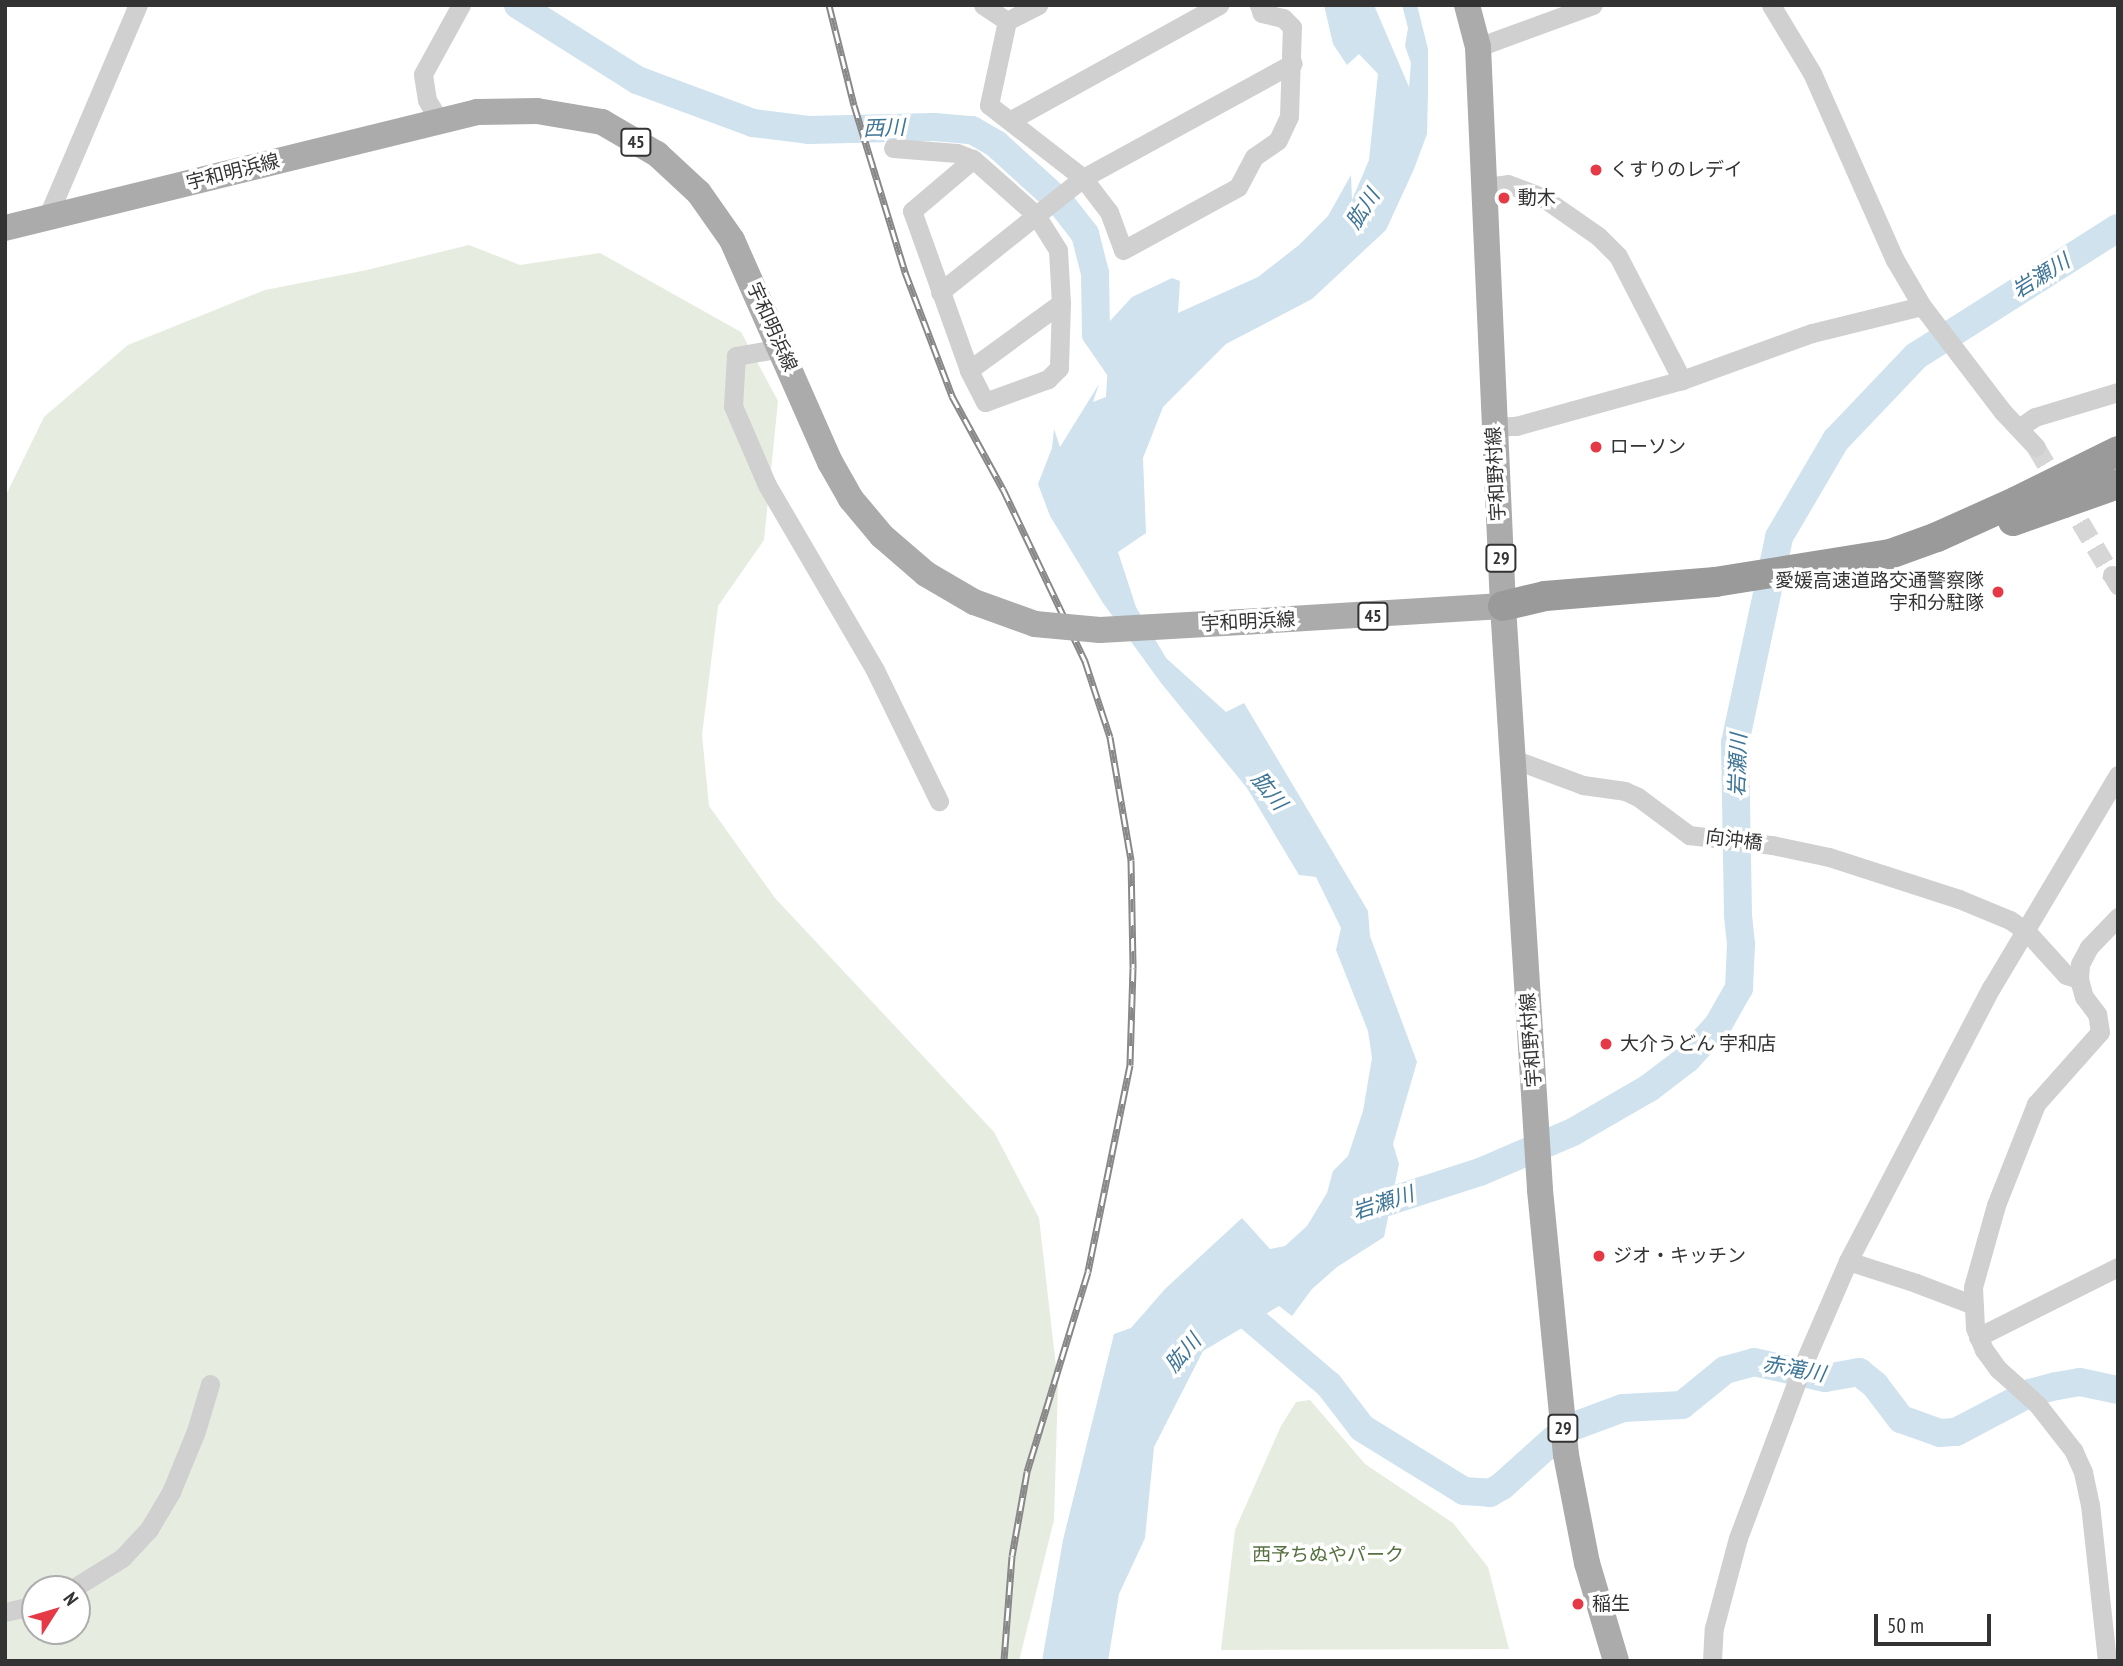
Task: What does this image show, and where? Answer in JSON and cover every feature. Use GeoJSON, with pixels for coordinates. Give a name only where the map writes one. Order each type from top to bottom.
{"type":"FeatureCollection","features":[{"type":"Feature","properties":{"kind":"highway"},"geometry":{"type":"LineString","coordinates":[[1867,564],[1937,537],[2017,501],[2118,451]]}},
{"type":"Feature","properties":{"kind":"highway"},"geometry":{"type":"LineString","coordinates":[[2017,501],[2118,466]]}},
{"type":"Feature","properties":{"kind":"highway"},"geometry":{"type":"LineString","coordinates":[[1503,606],[1545,596],[1715,589],[1867,564],[1940,547],[2118,484]]}},
{"type":"Feature","properties":{"kind":"main road","name":"宇和野村線"},"geometry":{"type":"LineString","coordinates":[[1467,5],[1478,47],[1503,606],[1539,1190],[1566,1455],[1587,1563],[1616,1661]]}},
{"type":"Feature","properties":{"kind":"main road","name":"宇和明浜線"},"geometry":{"type":"LineString","coordinates":[[5,228],[477,112],[537,111],[602,122],[657,154],[699,193],[732,240],[782,348],[830,462],[851,499],[882,536],[926,574],[974,602],[1035,624],[1100,630],[1383,616],[1503,606]]}},
{"type":"Feature","properties":{"kind":"street"},"geometry":{"type":"LineString","coordinates":[[47,218],[138,5]]}},
{"type":"Feature","properties":{"kind":"street"},"geometry":{"type":"LineString","coordinates":[[439,120],[427,100],[423,74],[461,5]]}},
{"type":"Feature","properties":{"kind":"street"},"geometry":{"type":"LineString","coordinates":[[983,5],[1007,21]]}},
{"type":"Feature","properties":{"kind":"street"},"geometry":{"type":"LineString","coordinates":[[1007,21],[1038,5]]}},
{"type":"Feature","properties":{"kind":"street"},"geometry":{"type":"LineString","coordinates":[[1011,120],[1219,5]]}},
{"type":"Feature","properties":{"kind":"street"},"geometry":{"type":"LineString","coordinates":[[1007,21],[989,105],[1083,178],[1109,212],[1123,250],[1238,187],[1254,157],[1278,140],[1289,116],[1293,63],[1292,27],[1283,18],[1262,13],[1259,5]]}},
{"type":"Feature","properties":{"kind":"street"},"geometry":{"type":"LineString","coordinates":[[1478,47],[1593,5]]}},
{"type":"Feature","properties":{"kind":"street"},"geometry":{"type":"LineString","coordinates":[[1771,5],[1812,73],[1895,260],[1927,312],[1972,373],[2036,447]]}},
{"type":"Feature","properties":{"kind":"street"},"geometry":{"type":"LineString","coordinates":[[940,292],[1083,178],[1293,63]]}},
{"type":"Feature","properties":{"kind":"street"},"geometry":{"type":"LineString","coordinates":[[893,148],[957,153],[973,159],[1043,210],[1058,250],[1061,303],[1059,368],[1048,379],[985,402],[969,370],[912,211],[973,159]]}},
{"type":"Feature","properties":{"kind":"street"},"geometry":{"type":"LineString","coordinates":[[1485,187],[1508,184],[1542,197],[1598,236],[1618,256],[1682,380]]}},
{"type":"Feature","properties":{"kind":"street"},"geometry":{"type":"LineString","coordinates":[[969,370],[1061,303]]}},
{"type":"Feature","properties":{"kind":"street"},"geometry":{"type":"LineString","coordinates":[[1494,427],[1516,426],[1682,380],[1812,334],[1927,312]]}},
{"type":"Feature","properties":{"kind":"street"},"geometry":{"type":"LineString","coordinates":[[782,348],[736,356],[733,406],[767,485],[875,670],[939,801]]}},
{"type":"Feature","properties":{"kind":"street"},"geometry":{"type":"LineString","coordinates":[[2020,428],[2035,417],[2118,392]]}},
{"type":"Feature","properties":{"kind":"street","name":"向沖橋"},"geometry":{"type":"LineString","coordinates":[[1513,759],[1583,785],[1625,791],[1638,797],[1689,835],[1772,845],[1829,857],[1959,899],[2026,931]]}},
{"type":"Feature","properties":{"kind":"street"},"geometry":{"type":"LineString","coordinates":[[1712,1661],[1714,1628],[1738,1538],[1803,1365],[1847,1261],[1985,999],[2026,931],[2038,905],[2118,775]]}},
{"type":"Feature","properties":{"kind":"street"},"geometry":{"type":"LineString","coordinates":[[2107,1661],[2090,1505],[2083,1472],[2073,1450],[2038,1405],[1998,1369],[1978,1337],[1973,1287],[1985,1242],[2036,1104],[2100,1032],[2098,1014],[2084,997],[2079,979],[2080,964],[2089,947],[2118,917]]}},
{"type":"Feature","properties":{"kind":"street"},"geometry":{"type":"LineString","coordinates":[[2026,931],[2066,975],[2079,979]]}},
{"type":"Feature","properties":{"kind":"street"},"geometry":{"type":"LineString","coordinates":[[1847,1261],[1974,1305]]}},
{"type":"Feature","properties":{"kind":"street"},"geometry":{"type":"LineString","coordinates":[[1978,1337],[2118,1267]]}},
{"type":"Feature","properties":{"kind":"street"},"geometry":{"type":"LineString","coordinates":[[91,1577],[122,1558],[149,1529],[172,1492],[196,1431],[210,1384]]}},
{"type":"Feature","properties":{"kind":"green space"},"geometry":{"type":"Polygon","coordinates":[[[469,245],[520,265],[600,253],[741,332],[778,401],[764,540],[718,606],[702,735],[709,806],[775,898],[994,1132],[1039,1218],[1058,1384],[1054,1520],[1019,1661],[5,1661],[5,497],[44,417],[128,345],[265,290],[367,270],[469,245]]]}},
{"type":"Feature","properties":{"kind":"green space","name":"西予ちぬやパーク"},"geometry":{"type":"Polygon","coordinates":[[[1310,1400],[1365,1464],[1453,1523],[1488,1567],[1509,1649],[1221,1650],[1235,1530],[1281,1426],[1296,1402],[1310,1400]]]}},
{"type":"Feature","properties":{"kind":"water","name":"肱川"},"geometry":{"type":"Polygon","coordinates":[[[1324,5],[1374,5],[1409,87],[1411,63],[1405,46],[1408,28],[1402,5],[1417,5],[1428,49],[1428,94],[1427,134],[1414,169],[1386,230],[1312,299],[1226,344],[1163,407],[1143,458],[1146,533],[1118,552],[1136,607],[1166,658],[1226,712],[1244,703],[1368,911],[1370,936],[1417,1062],[1393,1144],[1399,1164],[1384,1237],[1337,1267],[1312,1289],[1292,1316],[1279,1306],[1203,1351],[1154,1447],[1145,1538],[1119,1594],[1108,1661],[1042,1661],[1063,1540],[1114,1334],[1131,1328],[1165,1289],[1242,1218],[1270,1249],[1285,1246],[1307,1226],[1327,1193],[1333,1171],[1348,1156],[1363,1111],[1372,1058],[1368,1031],[1336,950],[1341,928],[1316,877],[1299,875],[1247,788],[1161,683],[1103,603],[1050,516],[1038,484],[1052,448],[1054,429],[1060,447],[1099,384],[1093,402],[1106,397],[1108,363],[1098,347],[1109,322],[1132,297],[1172,278],[1180,281],[1178,313],[1258,277],[1299,245],[1328,216],[1351,175],[1352,200],[1369,160],[1378,74],[1359,54],[1347,65],[1333,44],[1324,5]]]}},
{"type":"Feature","properties":{"kind":"waterway","name":"西川"},"geometry":{"type":"LineString","coordinates":[[518,5],[637,80],[753,123],[809,130],[934,127],[972,130],[996,144],[1060,202],[1085,234],[1095,273],[1096,334],[1122,372]]}},
{"type":"Feature","properties":{"kind":"waterway","name":"岩瀬川"},"geometry":{"type":"LineString","coordinates":[[1356,1212],[1480,1172],[1573,1132],[1649,1088],[1687,1059],[1718,1025],[1739,988],[1741,944],[1738,914],[1735,743],[1779,537],[1836,440],[1916,356],[2118,228]]}},
{"type":"Feature","properties":{"kind":"waterway","name":"赤滝川"},"geometry":{"type":"LineString","coordinates":[[1233,1303],[1329,1385],[1362,1428],[1464,1491],[1490,1493],[1502,1486],[1553,1440]]}},
{"type":"Feature","properties":{"kind":"waterway","name":"赤滝川"},"geometry":{"type":"LineString","coordinates":[[1577,1425],[1623,1408],[1682,1405],[1725,1370],[1754,1362],[1825,1378],[1859,1372],[1875,1385],[1901,1419],[1940,1433],[1956,1432],[2030,1393],[2057,1386],[2080,1382],[2118,1390]]}},
{"type":"Feature","properties":{"kind":"tunnel"},"geometry":{"type":"LineString","coordinates":[[2036,447],[2112,575]]}},
{"type":"Feature","properties":{"kind":"railway"},"geometry":{"type":"LineString","coordinates":[[829,5],[854,105],[905,272],[952,396],[1003,489],[1085,661],[1110,737],[1131,860],[1133,968],[1130,1065],[1088,1272],[1027,1472],[1012,1556],[1004,1661]]}},
{"type":"Feature","properties":{"kind":"place","name":"くすりのレデイ"},"geometry":{"type":"Point","coordinates":[1596,170]}},
{"type":"Feature","properties":{"kind":"place","name":"動木"},"geometry":{"type":"Point","coordinates":[1504,198]}},
{"type":"Feature","properties":{"kind":"place","name":"ローソン"},"geometry":{"type":"Point","coordinates":[1596,447]}},
{"type":"Feature","properties":{"kind":"place","name":"愛媛高速道路交通警察隊 宇和分駐隊"},"geometry":{"type":"Point","coordinates":[1998,592]}},
{"type":"Feature","properties":{"kind":"place","name":"大介うどん 宇和店"},"geometry":{"type":"Point","coordinates":[1606,1044]}},
{"type":"Feature","properties":{"kind":"place","name":"ジオ・キッチン"},"geometry":{"type":"Point","coordinates":[1599,1256]}},
{"type":"Feature","properties":{"kind":"place","name":"稲生"},"geometry":{"type":"Point","coordinates":[1578,1604]}}]}
